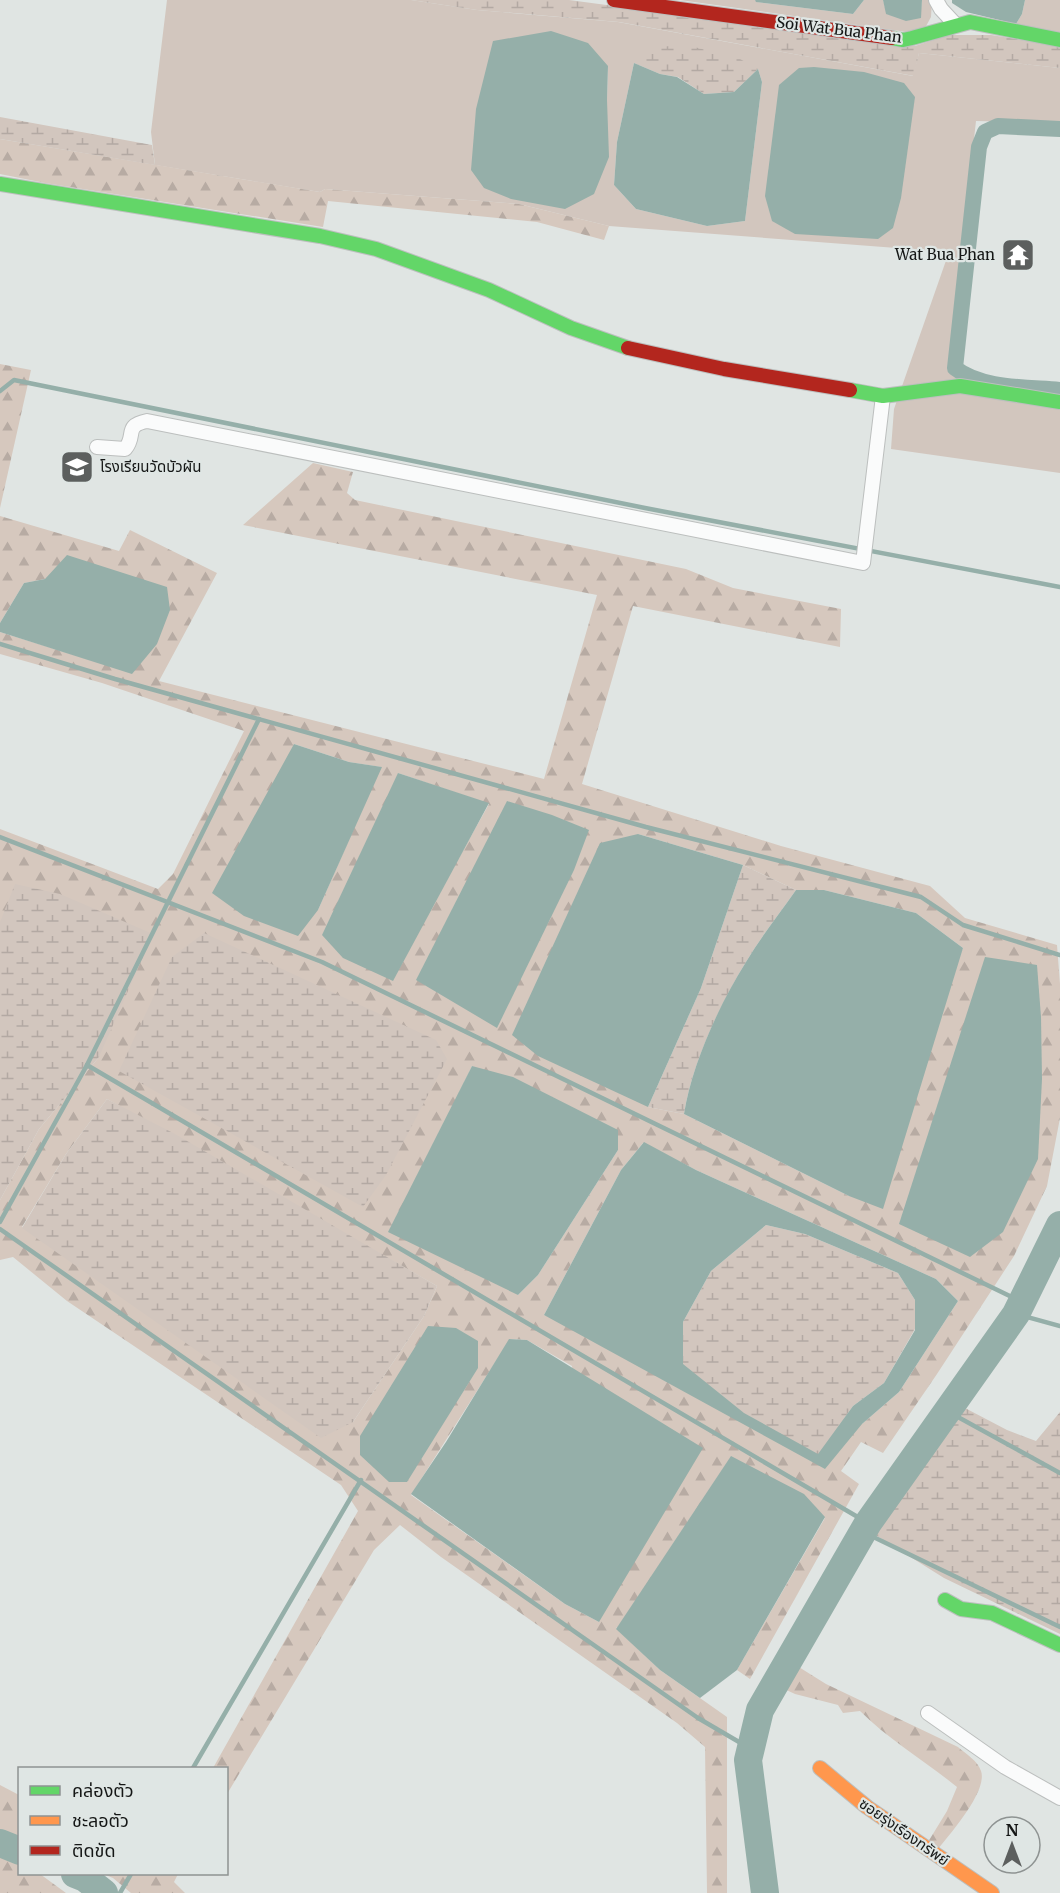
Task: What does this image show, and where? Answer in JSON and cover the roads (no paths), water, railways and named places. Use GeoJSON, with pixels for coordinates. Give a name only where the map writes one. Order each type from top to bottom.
{"type":"FeatureCollection","features":[{"type":"Feature","properties":{"kind":"street","name":"Soi Wat Bua Phan"},"geometry":{"type":"LineString","coordinates":[[614,0],[903,40],[970,22],[1060,40]]}},
{"type":"Feature","properties":{"kind":"street"},"geometry":{"type":"LineString","coordinates":[[936,0],[956,24]]}},
{"type":"Feature","properties":{"kind":"street"},"geometry":{"type":"LineString","coordinates":[[0,184],[320,236],[376,249],[489,290],[571,328],[639,351],[724,369],[883,396],[960,386],[1060,402]]}},
{"type":"Feature","properties":{"kind":"street"},"geometry":{"type":"LineString","coordinates":[[97,447],[125,449],[128,447],[132,427],[136,423],[147,421],[863,563],[883,396]]}},
{"type":"Feature","properties":{"kind":"street"},"geometry":{"type":"LineString","coordinates":[[945,1600],[961,1610],[992,1613],[1060,1645]]}},
{"type":"Feature","properties":{"kind":"street"},"geometry":{"type":"LineString","coordinates":[[928,1713],[1005,1767],[1060,1798]]}},
{"type":"Feature","properties":{"kind":"street","name":"ซอยรุ่งเรืองทรัพย์"},"geometry":{"type":"LineString","coordinates":[[820,1768],[849,1794],[992,1893]]}},
{"type":"Feature","properties":{"kind":"waterway"},"geometry":{"type":"LineString","coordinates":[[1060,129],[998,126],[985,132],[979,147],[955,368],[966,375],[991,383],[1060,390]]}},
{"type":"Feature","properties":{"kind":"waterway"},"geometry":{"type":"LineString","coordinates":[[0,391],[14,380],[645,508],[1060,587]]}},
{"type":"Feature","properties":{"kind":"waterway"},"geometry":{"type":"LineString","coordinates":[[0,644],[115,679],[646,827],[921,897],[963,925],[1060,955]]}},
{"type":"Feature","properties":{"kind":"waterway"},"geometry":{"type":"LineString","coordinates":[[0,1222],[87,1065],[259,719]]}},
{"type":"Feature","properties":{"kind":"waterway"},"geometry":{"type":"LineString","coordinates":[[0,837],[322,962],[1022,1302]]}},
{"type":"Feature","properties":{"kind":"waterway"},"geometry":{"type":"LineString","coordinates":[[87,1065],[868,1523]]}},
{"type":"Feature","properties":{"kind":"waterway"},"geometry":{"type":"LineString","coordinates":[[765,1893],[748,1760],[760,1710],[868,1523],[1016,1314],[1060,1225]]}},
{"type":"Feature","properties":{"kind":"waterway"},"geometry":{"type":"LineString","coordinates":[[0,1229],[698,1718],[751,1749]]}},
{"type":"Feature","properties":{"kind":"waterway"},"geometry":{"type":"LineString","coordinates":[[1016,1314],[1060,1326]]}},
{"type":"Feature","properties":{"kind":"waterway"},"geometry":{"type":"LineString","coordinates":[[947,1411],[1060,1473]]}},
{"type":"Feature","properties":{"kind":"waterway"},"geometry":{"type":"LineString","coordinates":[[194,1767],[361,1480]]}},
{"type":"Feature","properties":{"kind":"waterway"},"geometry":{"type":"LineString","coordinates":[[863,1532],[1060,1627]]}},
{"type":"Feature","properties":{"kind":"waterway"},"geometry":{"type":"LineString","coordinates":[[0,1843],[18,1850]]}},
{"type":"Feature","properties":{"kind":"waterway"},"geometry":{"type":"LineString","coordinates":[[78,1875],[104,1893]]}},
{"type":"Feature","properties":{"kind":"waterway"},"geometry":{"type":"LineString","coordinates":[[120,1893],[130,1875]]}},
{"type":"Feature","properties":{"kind":"place","name":"Wat Bua Phan"},"geometry":{"type":"Point","coordinates":[1018,255]}},
{"type":"Feature","properties":{"kind":"place","name":"โรงเรียนวัดบัวผัน"},"geometry":{"type":"Point","coordinates":[77,467]}}]}
